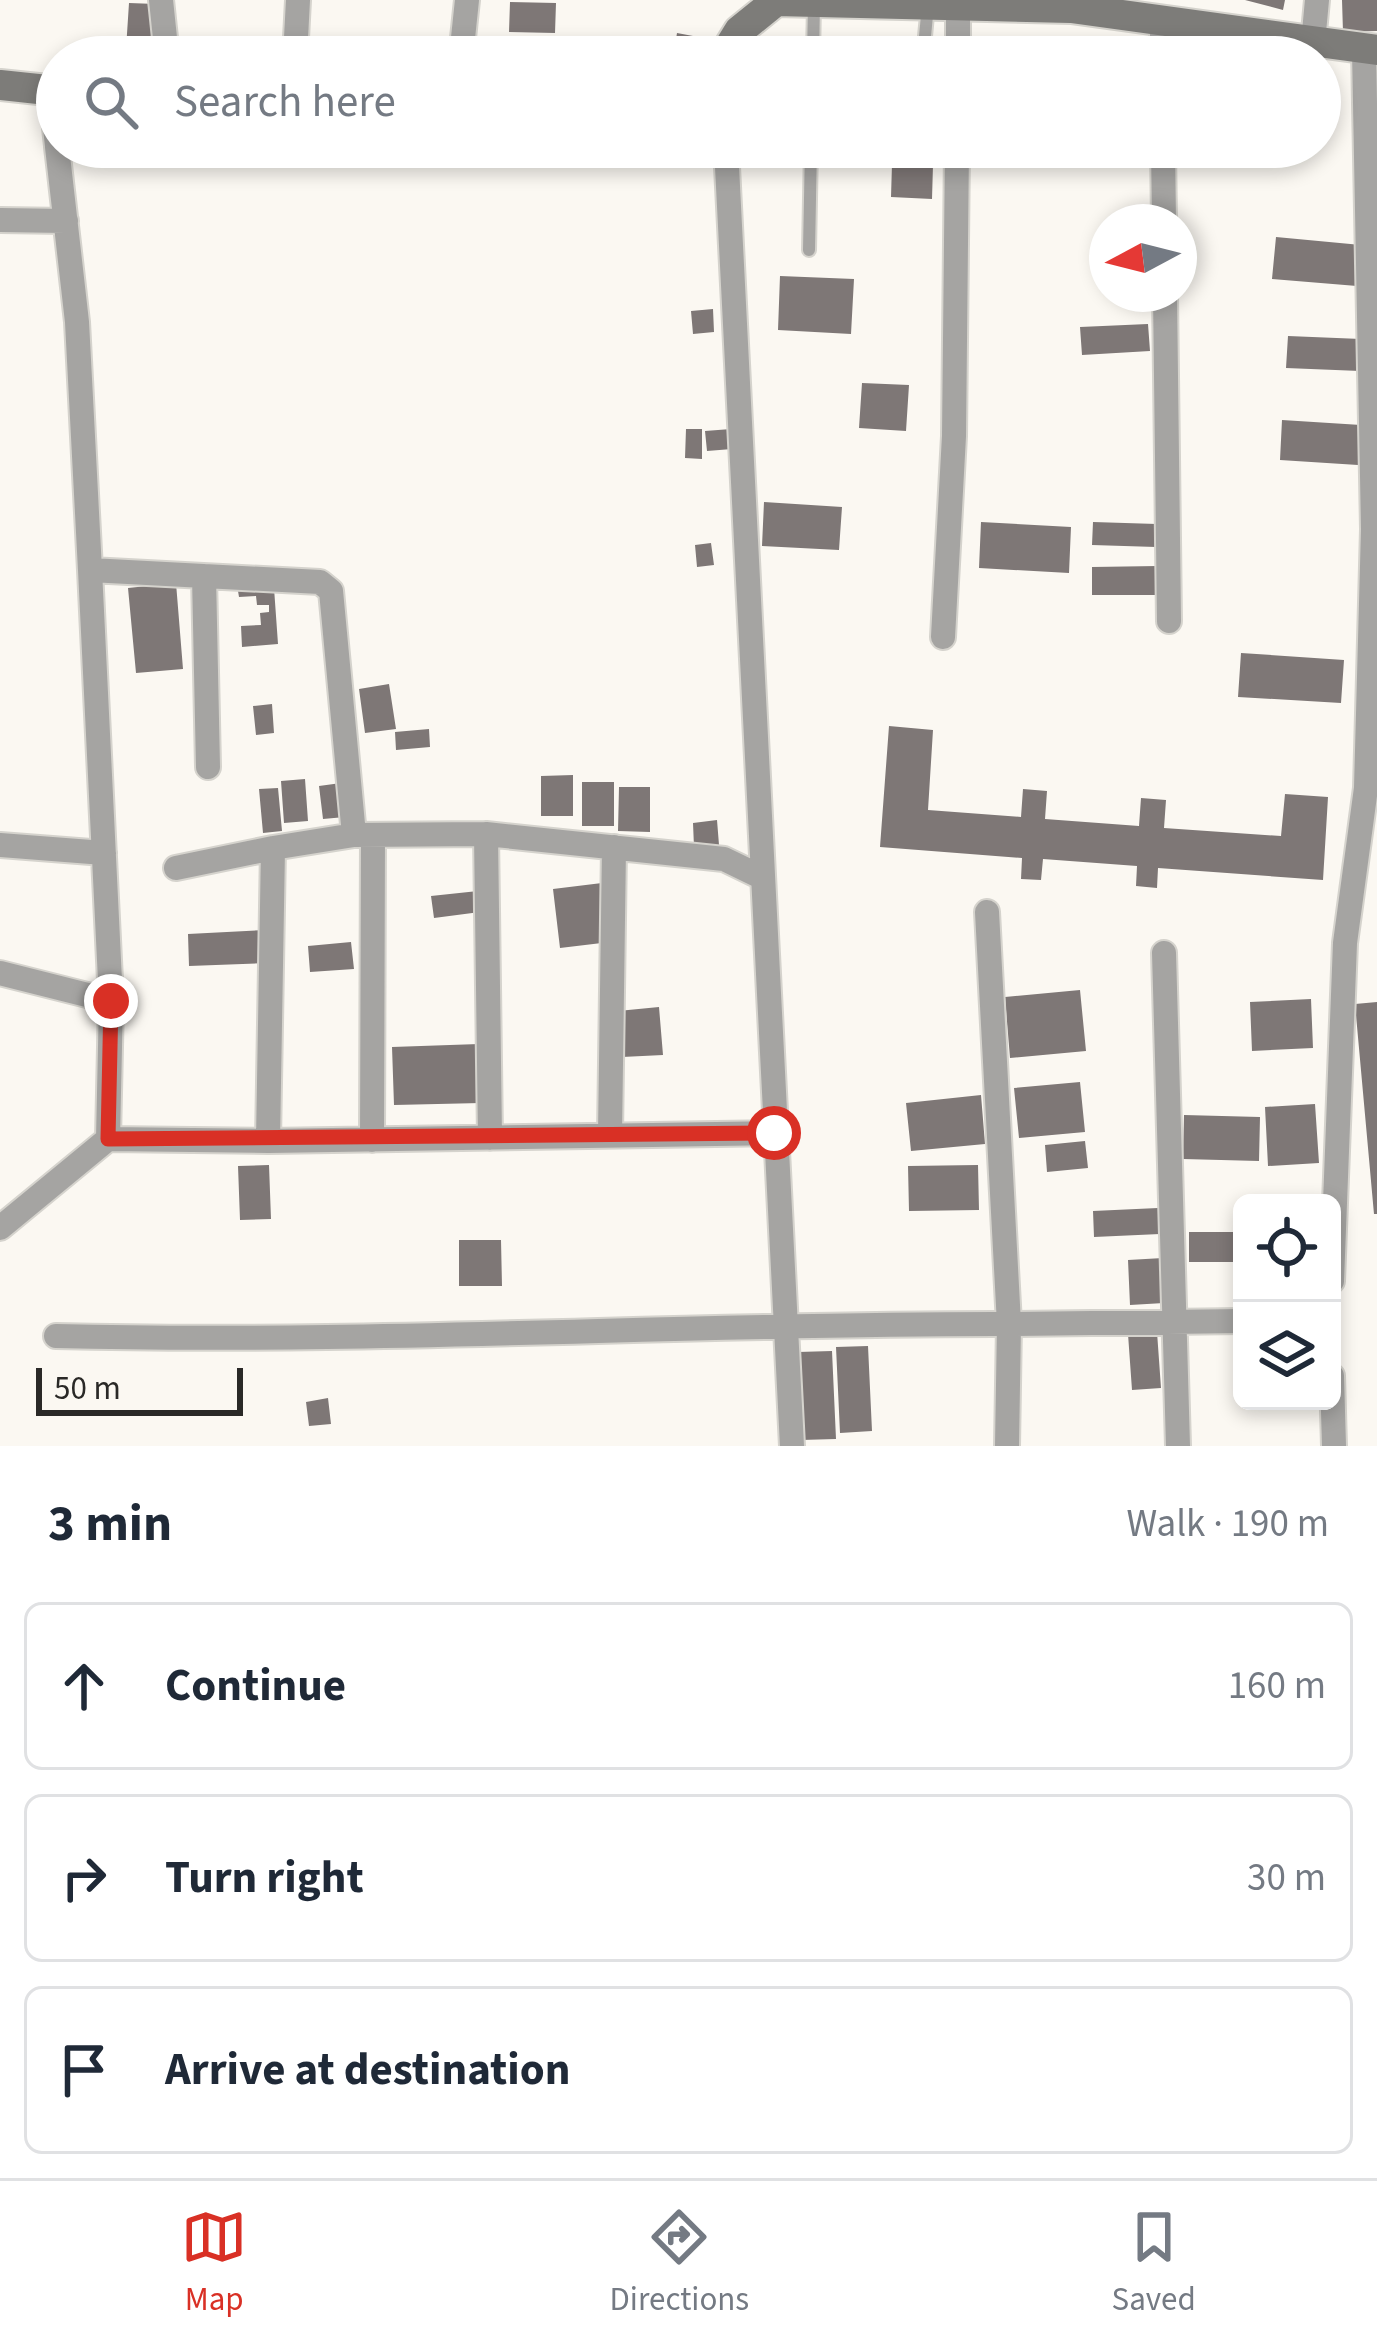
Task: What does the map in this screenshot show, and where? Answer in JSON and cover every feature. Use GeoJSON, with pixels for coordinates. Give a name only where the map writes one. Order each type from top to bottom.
{"type":"FeatureCollection","features":[{"type":"Feature","properties":{"kind":"main road"},"geometry":{"type":"LineString","coordinates":[[736,36],[776,1],[1071,4],[1265,36]]}},
{"type":"Feature","properties":{"kind":"main road"},"geometry":{"type":"LineString","coordinates":[[1341,46],[1371,50]]}},
{"type":"Feature","properties":{"kind":"main road"},"geometry":{"type":"LineString","coordinates":[[0,85],[36,89]]}},
{"type":"Feature","properties":{"kind":"street"},"geometry":{"type":"LineString","coordinates":[[160,0],[164,36]]}},
{"type":"Feature","properties":{"kind":"street"},"geometry":{"type":"LineString","coordinates":[[296,36],[298,0]]}},
{"type":"Feature","properties":{"kind":"street"},"geometry":{"type":"LineString","coordinates":[[463,36],[467,0]]}},
{"type":"Feature","properties":{"kind":"street"},"geometry":{"type":"LineString","coordinates":[[1314,36],[1317,0]]}},
{"type":"Feature","properties":{"kind":"street"},"geometry":{"type":"LineString","coordinates":[[943,5],[952,36]]}},
{"type":"Feature","properties":{"kind":"street"},"geometry":{"type":"LineString","coordinates":[[1162,21],[1162,36]]}},
{"type":"Feature","properties":{"kind":"street"},"geometry":{"type":"LineString","coordinates":[[1336,1194],[1346,943],[1366,788],[1375,529],[1371,50]]}},
{"type":"Feature","properties":{"kind":"street"},"geometry":{"type":"LineString","coordinates":[[59,168],[77,322],[90,571],[111,1001],[108,1139]]}},
{"type":"Feature","properties":{"kind":"street"},"geometry":{"type":"LineString","coordinates":[[727,168],[759,877],[792,1446]]}},
{"type":"Feature","properties":{"kind":"street"},"geometry":{"type":"LineString","coordinates":[[943,637],[954,436],[957,168]]}},
{"type":"Feature","properties":{"kind":"street"},"geometry":{"type":"LineString","coordinates":[[1163,168],[1164,204]]}},
{"type":"Feature","properties":{"kind":"street"},"geometry":{"type":"LineString","coordinates":[[0,220],[65,221]]}},
{"type":"Feature","properties":{"kind":"street"},"geometry":{"type":"LineString","coordinates":[[1165,312],[1169,621]]}},
{"type":"Feature","properties":{"kind":"street"},"geometry":{"type":"LineString","coordinates":[[90,571],[328,585],[363,835],[372,1140]]}},
{"type":"Feature","properties":{"kind":"street"},"geometry":{"type":"LineString","coordinates":[[204,576],[208,767]]}},
{"type":"Feature","properties":{"kind":"street"},"geometry":{"type":"LineString","coordinates":[[176,868],[363,835],[486,834],[724,859],[759,877]]}},
{"type":"Feature","properties":{"kind":"street"},"geometry":{"type":"LineString","coordinates":[[486,834],[490,1138]]}},
{"type":"Feature","properties":{"kind":"street"},"geometry":{"type":"LineString","coordinates":[[0,845],[104,854]]}},
{"type":"Feature","properties":{"kind":"street"},"geometry":{"type":"LineString","coordinates":[[610,1136],[614,847]]}},
{"type":"Feature","properties":{"kind":"street"},"geometry":{"type":"LineString","coordinates":[[268,1141],[273,848]]}},
{"type":"Feature","properties":{"kind":"street"},"geometry":{"type":"LineString","coordinates":[[987,912],[1009,1324],[1007,1446]]}},
{"type":"Feature","properties":{"kind":"street"},"geometry":{"type":"LineString","coordinates":[[1164,953],[1178,1446]]}},
{"type":"Feature","properties":{"kind":"street"},"geometry":{"type":"LineString","coordinates":[[0,974],[111,1001]]}},
{"type":"Feature","properties":{"kind":"street"},"geometry":{"type":"LineString","coordinates":[[0,1228],[108,1139],[774,1133]]}},
{"type":"Feature","properties":{"kind":"street"},"geometry":{"type":"LineString","coordinates":[[56,1336],[172,1339],[785,1324],[1233,1322]]}},
{"type":"Feature","properties":{"kind":"street"},"geometry":{"type":"LineString","coordinates":[[1333,1410],[1334,1446]]}},
{"type":"Feature","properties":{"kind":"lane"},"geometry":{"type":"LineString","coordinates":[[813,36],[814,2]]}},
{"type":"Feature","properties":{"kind":"lane"},"geometry":{"type":"LineString","coordinates":[[931,36],[943,5]]}},
{"type":"Feature","properties":{"kind":"lane"},"geometry":{"type":"LineString","coordinates":[[809,250],[811,168]]}},
{"type":"Feature","properties":{"kind":"building"},"geometry":{"type":"Polygon","coordinates":[[[1245,0],[1285,0],[1283,10],[1245,0]]]}},
{"type":"Feature","properties":{"kind":"building"},"geometry":{"type":"Polygon","coordinates":[[[1342,0],[1377,0],[1377,31],[1343,32],[1342,0]]]}},
{"type":"Feature","properties":{"kind":"building"},"geometry":{"type":"Polygon","coordinates":[[[510,2],[556,3],[555,33],[509,32],[510,2]]]}},
{"type":"Feature","properties":{"kind":"building"},"geometry":{"type":"Polygon","coordinates":[[[129,3],[156,4],[154,36],[127,36],[129,3]]]}},
{"type":"Feature","properties":{"kind":"building"},"geometry":{"type":"Polygon","coordinates":[[[892,168],[933,168],[932,199],[891,197],[892,168]]]}},
{"type":"Feature","properties":{"kind":"building"},"geometry":{"type":"Polygon","coordinates":[[[1276,237],[1361,245],[1357,286],[1272,279],[1276,237]]]}},
{"type":"Feature","properties":{"kind":"building"},"geometry":{"type":"Polygon","coordinates":[[[780,276],[854,279],[851,334],[778,330],[780,276]]]}},
{"type":"Feature","properties":{"kind":"building"},"geometry":{"type":"Polygon","coordinates":[[[713,309],[714,332],[693,334],[691,311],[713,309]]]}},
{"type":"Feature","properties":{"kind":"building"},"geometry":{"type":"Polygon","coordinates":[[[1148,324],[1150,351],[1082,355],[1080,327],[1148,324]]]}},
{"type":"Feature","properties":{"kind":"building"},"geometry":{"type":"Polygon","coordinates":[[[1288,336],[1361,339],[1360,371],[1286,368],[1288,336]]]}},
{"type":"Feature","properties":{"kind":"building"},"geometry":{"type":"Polygon","coordinates":[[[862,383],[909,385],[906,431],[859,428],[862,383]]]}},
{"type":"Feature","properties":{"kind":"building"},"geometry":{"type":"Polygon","coordinates":[[[1282,420],[1361,425],[1358,465],[1280,460],[1282,420]]]}},
{"type":"Feature","properties":{"kind":"building"},"geometry":{"type":"Polygon","coordinates":[[[686,429],[702,429],[702,459],[685,458],[686,429]]]}},
{"type":"Feature","properties":{"kind":"building"},"geometry":{"type":"Polygon","coordinates":[[[731,429],[732,449],[707,451],[705,431],[731,429]]]}},
{"type":"Feature","properties":{"kind":"building"},"geometry":{"type":"Polygon","coordinates":[[[764,502],[842,507],[839,550],[762,546],[764,502]]]}},
{"type":"Feature","properties":{"kind":"building"},"geometry":{"type":"Polygon","coordinates":[[[981,522],[1071,527],[1069,573],[979,568],[981,522]]]}},
{"type":"Feature","properties":{"kind":"building"},"geometry":{"type":"Polygon","coordinates":[[[1093,522],[1157,524],[1156,547],[1092,545],[1093,522]]]}},
{"type":"Feature","properties":{"kind":"building"},"geometry":{"type":"Polygon","coordinates":[[[711,543],[714,565],[697,567],[695,545],[711,543]]]}},
{"type":"Feature","properties":{"kind":"building"},"geometry":{"type":"Polygon","coordinates":[[[1158,566],[1158,595],[1092,595],[1092,567],[1158,566]]]}},
{"type":"Feature","properties":{"kind":"building"},"geometry":{"type":"Polygon","coordinates":[[[176,583],[183,669],[136,673],[128,588],[176,583]]]}},
{"type":"Feature","properties":{"kind":"building"},"geometry":{"type":"Polygon","coordinates":[[[274,588],[278,644],[242,647],[241,626],[261,625],[260,613],[269,612],[269,605],[257,605],[256,596],[239,597],[238,591],[274,588]]]}},
{"type":"Feature","properties":{"kind":"building"},"geometry":{"type":"Polygon","coordinates":[[[1241,653],[1344,660],[1341,703],[1238,697],[1241,653]]]}},
{"type":"Feature","properties":{"kind":"building"},"geometry":{"type":"Polygon","coordinates":[[[389,684],[396,729],[365,733],[359,689],[389,684]]]}},
{"type":"Feature","properties":{"kind":"building"},"geometry":{"type":"Polygon","coordinates":[[[272,704],[274,733],[256,735],[253,706],[272,704]]]}},
{"type":"Feature","properties":{"kind":"building"},"geometry":{"type":"Polygon","coordinates":[[[889,726],[933,730],[928,810],[1021,817],[1023,789],[1047,791],[1045,819],[1139,826],[1141,798],[1166,800],[1164,828],[1281,836],[1285,794],[1328,797],[1323,880],[1158,868],[1157,888],[1136,886],[1137,866],[1043,859],[1041,880],[1021,879],[1022,858],[880,847],[889,726]]]}},
{"type":"Feature","properties":{"kind":"building"},"geometry":{"type":"Polygon","coordinates":[[[429,729],[430,747],[396,750],[395,732],[429,729]]]}},
{"type":"Feature","properties":{"kind":"building"},"geometry":{"type":"Polygon","coordinates":[[[573,775],[573,816],[541,816],[541,776],[573,775]]]}},
{"type":"Feature","properties":{"kind":"building"},"geometry":{"type":"Polygon","coordinates":[[[305,779],[308,821],[284,823],[281,781],[305,779]]]}},
{"type":"Feature","properties":{"kind":"building"},"geometry":{"type":"Polygon","coordinates":[[[582,782],[614,782],[614,826],[582,826],[582,782]]]}},
{"type":"Feature","properties":{"kind":"building"},"geometry":{"type":"Polygon","coordinates":[[[341,783],[345,817],[323,819],[319,786],[341,783]]]}},
{"type":"Feature","properties":{"kind":"building"},"geometry":{"type":"Polygon","coordinates":[[[619,787],[650,787],[650,832],[618,831],[619,787]]]}},
{"type":"Feature","properties":{"kind":"building"},"geometry":{"type":"Polygon","coordinates":[[[278,788],[282,831],[263,833],[259,789],[278,788]]]}},
{"type":"Feature","properties":{"kind":"building"},"geometry":{"type":"Polygon","coordinates":[[[717,820],[719,845],[694,847],[693,823],[717,820]]]}},
{"type":"Feature","properties":{"kind":"building"},"geometry":{"type":"Polygon","coordinates":[[[602,883],[610,942],[560,948],[553,889],[602,883]]]}},
{"type":"Feature","properties":{"kind":"building"},"geometry":{"type":"Polygon","coordinates":[[[478,891],[480,912],[434,918],[431,896],[478,891]]]}},
{"type":"Feature","properties":{"kind":"building"},"geometry":{"type":"Polygon","coordinates":[[[265,930],[266,963],[189,966],[188,934],[265,930]]]}},
{"type":"Feature","properties":{"kind":"building"},"geometry":{"type":"Polygon","coordinates":[[[351,942],[354,969],[310,972],[308,946],[351,942]]]}},
{"type":"Feature","properties":{"kind":"building"},"geometry":{"type":"Polygon","coordinates":[[[1080,990],[1086,1051],[1010,1058],[1005,997],[1080,990]]]}},
{"type":"Feature","properties":{"kind":"building"},"geometry":{"type":"Polygon","coordinates":[[[1311,999],[1313,1048],[1252,1051],[1250,1002],[1311,999]]]}},
{"type":"Feature","properties":{"kind":"building"},"geometry":{"type":"Polygon","coordinates":[[[1377,1002],[1377,1214],[1374,1214],[1355,1004],[1377,1002]]]}},
{"type":"Feature","properties":{"kind":"building"},"geometry":{"type":"Polygon","coordinates":[[[659,1007],[663,1055],[622,1057],[618,1011],[659,1007]]]}},
{"type":"Feature","properties":{"kind":"building"},"geometry":{"type":"Polygon","coordinates":[[[479,1044],[481,1103],[394,1105],[392,1047],[479,1044]]]}},
{"type":"Feature","properties":{"kind":"building"},"geometry":{"type":"Polygon","coordinates":[[[1080,1082],[1085,1132],[1019,1138],[1014,1088],[1080,1082]]]}},
{"type":"Feature","properties":{"kind":"building"},"geometry":{"type":"Polygon","coordinates":[[[981,1095],[985,1144],[911,1151],[906,1103],[981,1095]]]}},
{"type":"Feature","properties":{"kind":"building"},"geometry":{"type":"Polygon","coordinates":[[[1315,1104],[1319,1163],[1268,1166],[1265,1107],[1315,1104]]]}},
{"type":"Feature","properties":{"kind":"building"},"geometry":{"type":"Polygon","coordinates":[[[1184,1115],[1260,1117],[1259,1161],[1183,1159],[1184,1115]]]}},
{"type":"Feature","properties":{"kind":"building"},"geometry":{"type":"Polygon","coordinates":[[[1085,1141],[1088,1168],[1047,1172],[1045,1145],[1085,1141]]]}},
{"type":"Feature","properties":{"kind":"building"},"geometry":{"type":"Polygon","coordinates":[[[269,1165],[271,1219],[240,1220],[238,1166],[269,1165]]]}},
{"type":"Feature","properties":{"kind":"building"},"geometry":{"type":"Polygon","coordinates":[[[978,1165],[979,1210],[909,1211],[908,1166],[978,1165]]]}},
{"type":"Feature","properties":{"kind":"building"},"geometry":{"type":"Polygon","coordinates":[[[1158,1208],[1160,1234],[1094,1237],[1093,1211],[1158,1208]]]}},
{"type":"Feature","properties":{"kind":"building"},"geometry":{"type":"Polygon","coordinates":[[[1189,1232],[1233,1232],[1233,1262],[1189,1262],[1189,1232]]]}},
{"type":"Feature","properties":{"kind":"building"},"geometry":{"type":"Polygon","coordinates":[[[459,1240],[501,1240],[502,1286],[459,1286],[459,1240]]]}},
{"type":"Feature","properties":{"kind":"building"},"geometry":{"type":"Polygon","coordinates":[[[1163,1258],[1164,1303],[1130,1305],[1128,1260],[1163,1258]]]}},
{"type":"Feature","properties":{"kind":"building"},"geometry":{"type":"Polygon","coordinates":[[[1157,1332],[1161,1388],[1132,1390],[1128,1334],[1157,1332]]]}},
{"type":"Feature","properties":{"kind":"building"},"geometry":{"type":"Polygon","coordinates":[[[868,1346],[872,1431],[840,1433],[836,1347],[868,1346]]]}},
{"type":"Feature","properties":{"kind":"building"},"geometry":{"type":"Polygon","coordinates":[[[832,1351],[836,1439],[801,1440],[798,1352],[832,1351]]]}},
{"type":"Feature","properties":{"kind":"building"},"geometry":{"type":"Polygon","coordinates":[[[328,1398],[331,1424],[309,1426],[306,1402],[328,1398]]]}},
{"type":"Feature","properties":{"kind":"route"},"geometry":{"type":"LineString","coordinates":[[111,1001],[108,1139],[774,1133]]}}]}
